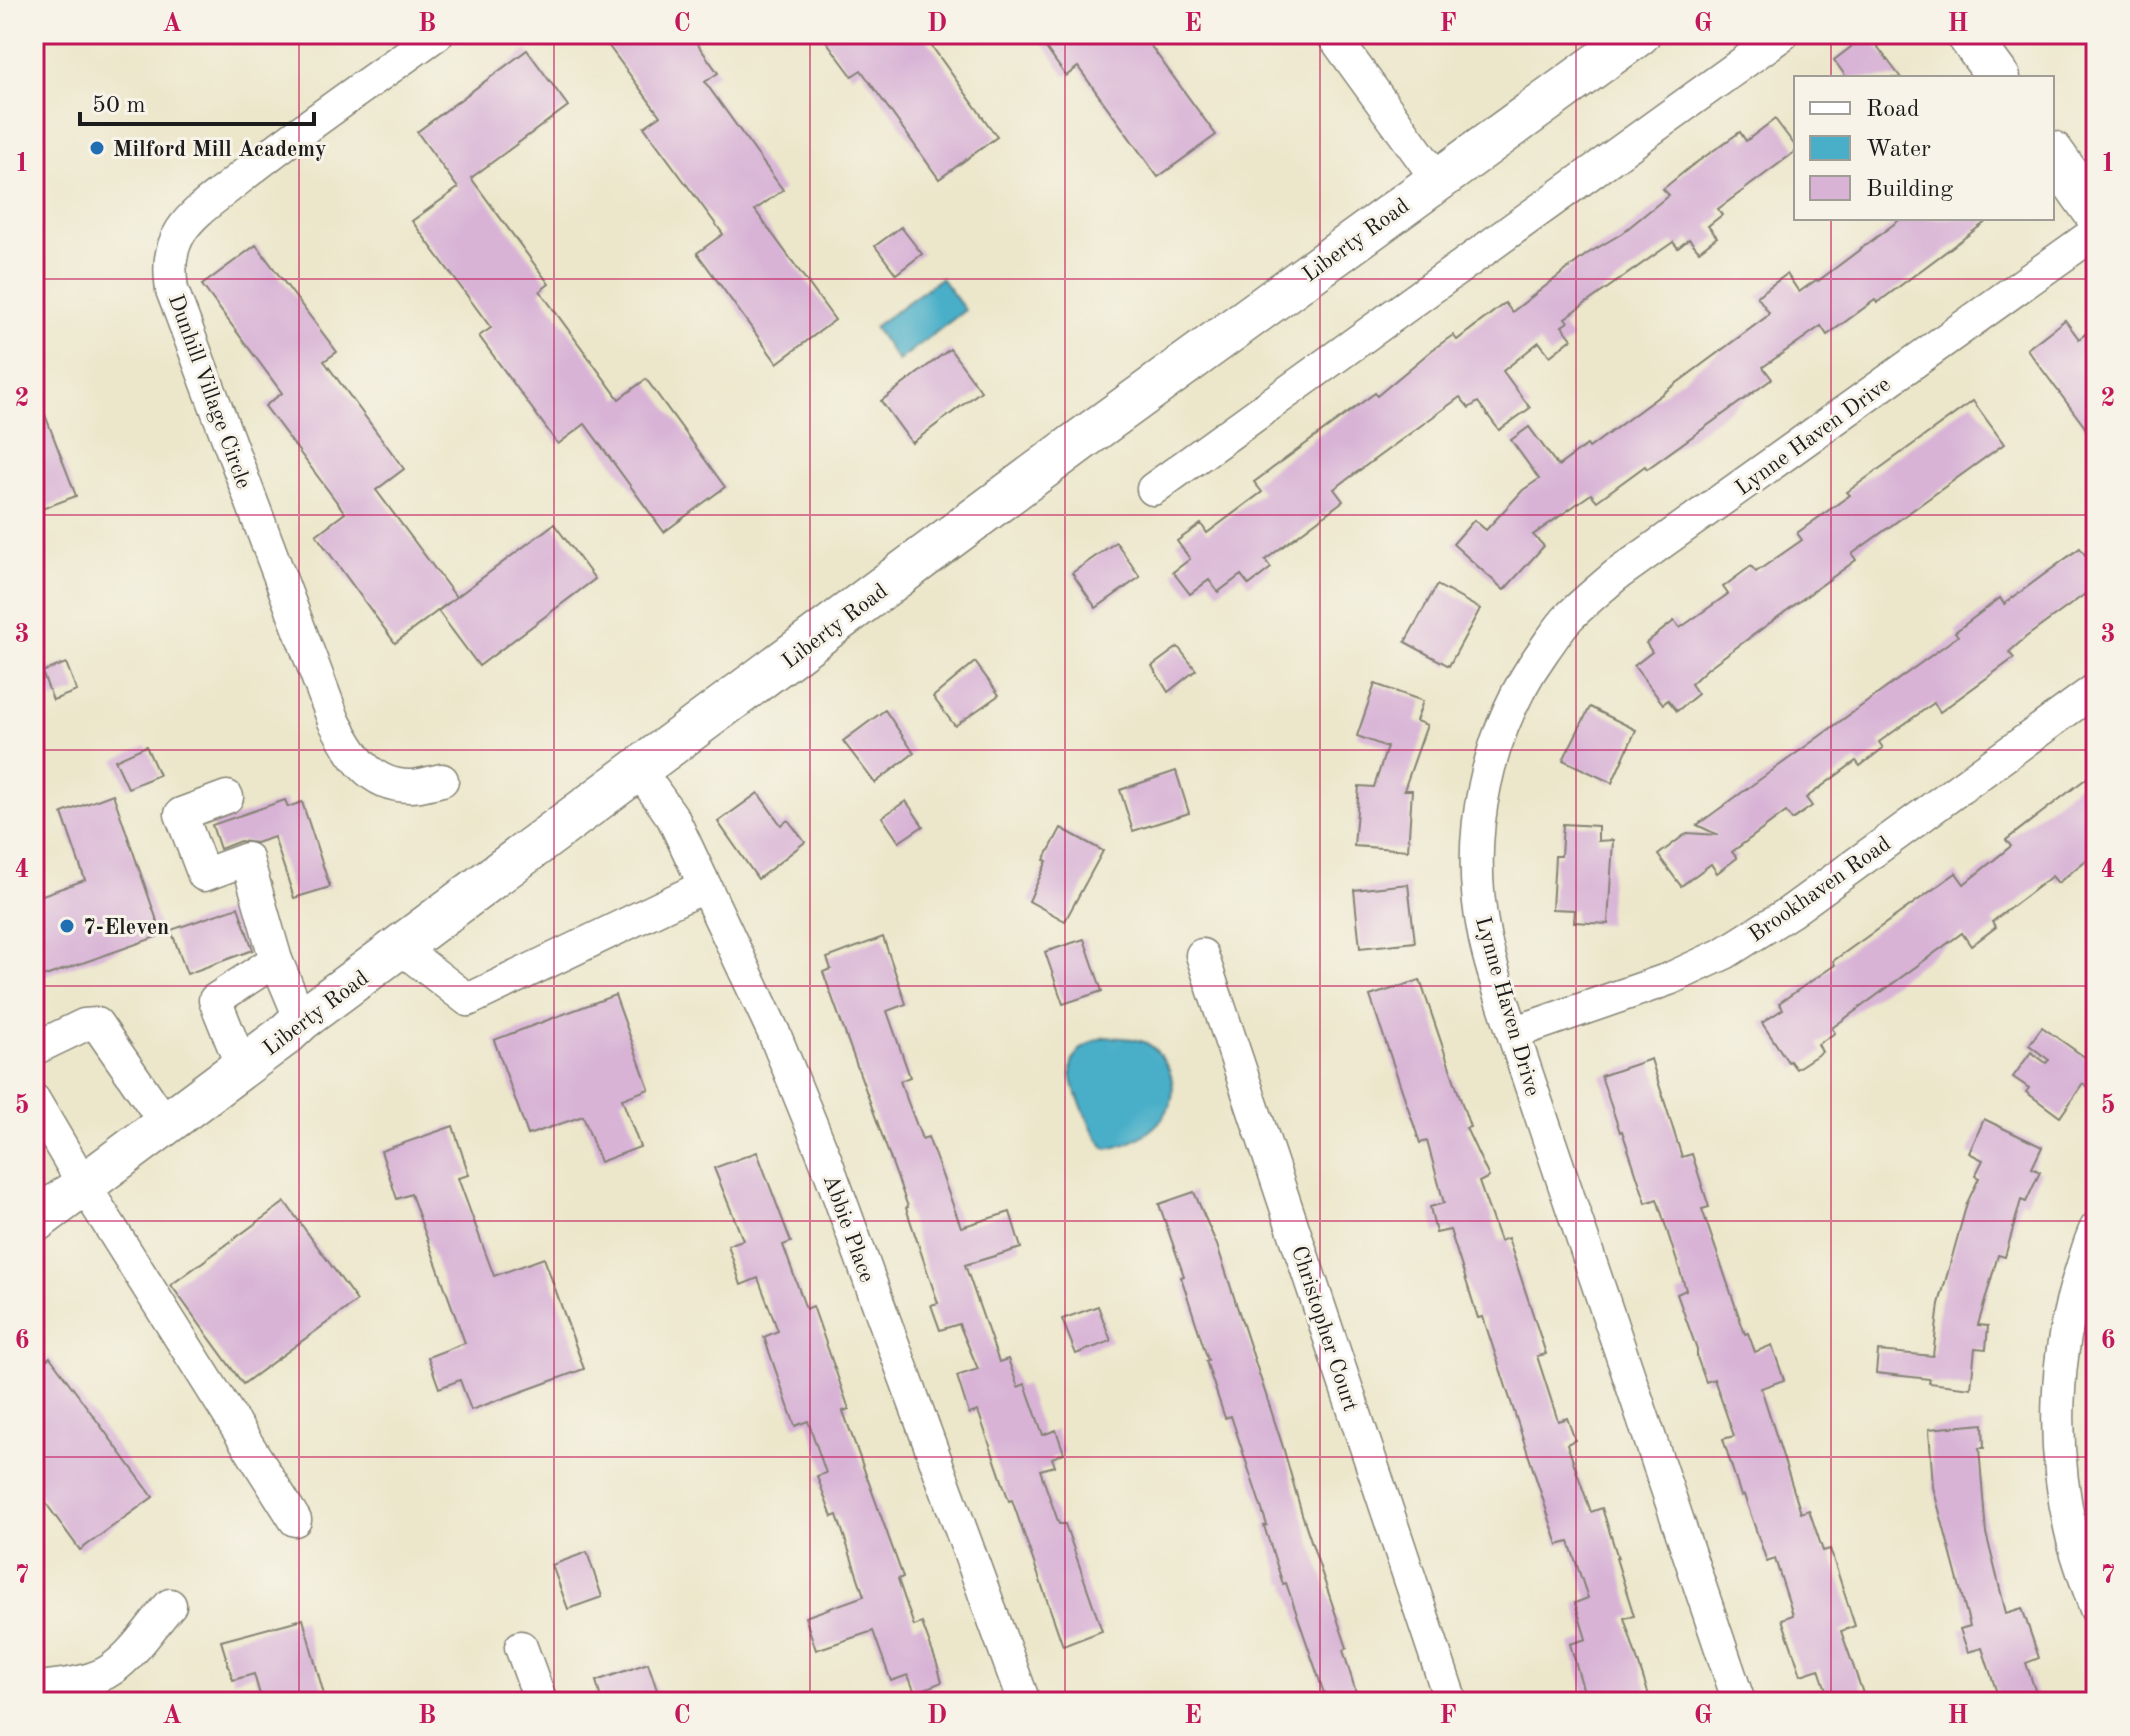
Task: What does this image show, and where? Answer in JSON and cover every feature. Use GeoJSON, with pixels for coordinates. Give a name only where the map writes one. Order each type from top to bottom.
{"type":"FeatureCollection","features":[{"type":"Feature","properties":{"kind":"main road","name":"Liberty Road"},"geometry":{"type":"LineString","coordinates":[[34,1222],[1052,461],[1639,34]]}},
{"type":"Feature","properties":{"kind":"main road"},"geometry":{"type":"LineString","coordinates":[[1967,34],[1998,76]]}},
{"type":"Feature","properties":{"kind":"main road"},"geometry":{"type":"LineString","coordinates":[[2054,155],[2096,214]]}},
{"type":"Feature","properties":{"kind":"street","name":"Dunhill Village Circle"},"geometry":{"type":"LineString","coordinates":[[437,34],[252,168],[195,215],[181,231],[172,251],[170,272],[172,290],[334,721],[353,756],[371,775],[392,784],[412,787],[442,780]]}},
{"type":"Feature","properties":{"kind":"street"},"geometry":{"type":"LineString","coordinates":[[1332,34],[1437,179]]}},
{"type":"Feature","properties":{"kind":"street"},"geometry":{"type":"LineString","coordinates":[[1153,489],[1783,34]]}},
{"type":"Feature","properties":{"kind":"street","name":"Lynne Haven Drive"},"geometry":{"type":"LineString","coordinates":[[1739,1702],[1513,1033],[1484,935],[1476,876],[1478,820],[1490,760],[1507,715],[1532,667],[1568,618],[1615,576],[2096,232]]}},
{"type":"Feature","properties":{"kind":"street","name":"Brookhaven Road"},"geometry":{"type":"LineString","coordinates":[[1513,1033],[1669,979],[1725,953],[1790,912],[2096,689]]}},
{"type":"Feature","properties":{"kind":"street","name":"Abbie Place"},"geometry":{"type":"LineString","coordinates":[[639,770],[673,818],[774,1033],[826,1161],[1024,1702]]}},
{"type":"Feature","properties":{"kind":"street"},"geometry":{"type":"LineString","coordinates":[[227,797],[181,814],[204,875],[247,859],[276,960],[301,1020]]}},
{"type":"Feature","properties":{"kind":"street"},"geometry":{"type":"LineString","coordinates":[[401,948],[468,1000],[705,886]]}},
{"type":"Feature","properties":{"kind":"street","name":"Christopher Court"},"geometry":{"type":"LineString","coordinates":[[1202,955],[1451,1702]]}},
{"type":"Feature","properties":{"kind":"street"},"geometry":{"type":"LineString","coordinates":[[242,1067],[215,1000],[276,960]]}},
{"type":"Feature","properties":{"kind":"street"},"geometry":{"type":"LineString","coordinates":[[34,1049],[84,1025],[97,1024],[166,1124]]}},
{"type":"Feature","properties":{"kind":"street"},"geometry":{"type":"LineString","coordinates":[[34,1100],[295,1520]]}},
{"type":"Feature","properties":{"kind":"street"},"geometry":{"type":"LineString","coordinates":[[2096,1228],[2072,1298],[2060,1360],[2058,1424],[2063,1485],[2073,1540],[2096,1609]]}},
{"type":"Feature","properties":{"kind":"street"},"geometry":{"type":"LineString","coordinates":[[34,1689],[81,1681],[110,1671],[131,1653],[170,1605]]}},
{"type":"Feature","properties":{"kind":"street"},"geometry":{"type":"LineString","coordinates":[[521,1647],[541,1702]]}},
{"type":"Feature","properties":{"kind":"water"},"geometry":{"type":"Polygon","coordinates":[[[941,278],[965,310],[898,361],[874,327],[941,278]]]}},
{"type":"Feature","properties":{"kind":"water"},"geometry":{"type":"Polygon","coordinates":[[[1105,1037],[1132,1039],[1151,1046],[1160,1054],[1173,1083],[1172,1098],[1159,1122],[1135,1140],[1106,1149],[1078,1098],[1071,1076],[1071,1066],[1080,1050],[1105,1037]]]}},
{"type":"Feature","properties":{"kind":"building"},"geometry":{"type":"Polygon","coordinates":[[[600,34],[690,34],[718,73],[705,82],[783,190],[755,210],[835,320],[777,363],[697,253],[723,234],[644,127],[660,116],[600,34]]]}},
{"type":"Feature","properties":{"kind":"building"},"geometry":{"type":"Polygon","coordinates":[[[821,34],[923,34],[997,137],[939,179],[861,70],[852,76],[821,34]]]}},
{"type":"Feature","properties":{"kind":"building"},"geometry":{"type":"Polygon","coordinates":[[[1036,34],[1142,34],[1216,135],[1158,177],[1078,67],[1066,76],[1036,34]]]}},
{"type":"Feature","properties":{"kind":"building"},"geometry":{"type":"Polygon","coordinates":[[[1868,34],[1900,76],[1846,76],[1834,60],[1868,34]]]}},
{"type":"Feature","properties":{"kind":"building"},"geometry":{"type":"Polygon","coordinates":[[[527,50],[568,106],[471,178],[549,284],[540,291],[619,399],[646,379],[725,487],[664,532],[585,424],[558,444],[479,336],[491,328],[412,221],[458,188],[417,132],[527,50]]]}},
{"type":"Feature","properties":{"kind":"building"},"geometry":{"type":"Polygon","coordinates":[[[1775,119],[1794,144],[1794,152],[1718,209],[1722,215],[1708,226],[1717,237],[1699,251],[1689,239],[1678,248],[1673,242],[1565,318],[1568,322],[1562,326],[1572,339],[1550,356],[1539,342],[1503,371],[1530,408],[1499,430],[1478,402],[1469,408],[1460,397],[1334,489],[1343,501],[1265,560],[1271,568],[1249,585],[1241,575],[1218,592],[1209,580],[1190,594],[1173,572],[1190,559],[1177,541],[1201,524],[1207,533],[1262,492],[1254,482],[1375,393],[1377,396],[1453,335],[1457,340],[1505,303],[1512,312],[1587,254],[1621,234],[1669,195],[1663,189],[1690,167],[1740,132],[1746,141],[1775,119]]]}},
{"type":"Feature","properties":{"kind":"building"},"geometry":{"type":"Polygon","coordinates":[[[1899,220],[1988,220],[1877,303],[1875,300],[1827,335],[1821,326],[1763,367],[1772,379],[1647,469],[1645,466],[1597,501],[1591,494],[1533,535],[1544,546],[1504,590],[1453,544],[1474,520],[1486,530],[1523,490],[1539,479],[1511,440],[1529,427],[1558,466],[1587,445],[1589,448],[1766,317],[1769,313],[1757,296],[1787,274],[1799,292],[1899,220]]]}},
{"type":"Feature","properties":{"kind":"building"},"geometry":{"type":"Polygon","coordinates":[[[901,227],[922,254],[896,274],[875,246],[901,227]]]}},
{"type":"Feature","properties":{"kind":"building"},"geometry":{"type":"Polygon","coordinates":[[[256,245],[337,352],[324,361],[404,469],[376,490],[456,597],[395,643],[316,535],[345,513],[265,406],[282,393],[202,285],[256,245]]]}},
{"type":"Feature","properties":{"kind":"building"},"geometry":{"type":"Polygon","coordinates":[[[2065,320],[2079,339],[2085,334],[2096,348],[2096,442],[2027,349],[2065,320]]]}},
{"type":"Feature","properties":{"kind":"building"},"geometry":{"type":"Polygon","coordinates":[[[950,349],[981,391],[912,443],[881,401],[950,349]]]}},
{"type":"Feature","properties":{"kind":"building"},"geometry":{"type":"Polygon","coordinates":[[[34,392],[76,496],[34,512],[34,392]]]}},
{"type":"Feature","properties":{"kind":"building"},"geometry":{"type":"Polygon","coordinates":[[[1973,401],[2004,444],[1852,554],[1856,560],[1708,668],[1691,684],[1698,694],[1677,711],[1668,700],[1663,704],[1634,666],[1652,652],[1646,643],[1674,621],[1680,628],[1728,594],[1723,587],[1751,566],[1756,572],[1802,540],[1797,533],[1850,495],[1847,492],[1973,401]]]}},
{"type":"Feature","properties":{"kind":"building"},"geometry":{"type":"Polygon","coordinates":[[[554,524],[595,579],[479,666],[438,611],[554,524]]]}},
{"type":"Feature","properties":{"kind":"building"},"geometry":{"type":"Polygon","coordinates":[[[1116,542],[1140,577],[1096,608],[1072,573],[1116,542]]]}},
{"type":"Feature","properties":{"kind":"building"},"geometry":{"type":"Polygon","coordinates":[[[2080,548],[2096,570],[2096,586],[2026,637],[2009,652],[2014,658],[1940,712],[1934,703],[1879,742],[1883,748],[1860,766],[1856,761],[1806,798],[1812,806],[1792,820],[1786,812],[1732,852],[1737,858],[1717,873],[1711,864],[1681,886],[1658,855],[1687,833],[1718,835],[1697,825],[1958,636],[1955,632],[2000,598],[2004,604],[2080,548]]]}},
{"type":"Feature","properties":{"kind":"building"},"geometry":{"type":"Polygon","coordinates":[[[1437,585],[1480,609],[1449,666],[1405,642],[1437,585]]]}},
{"type":"Feature","properties":{"kind":"building"},"geometry":{"type":"Polygon","coordinates":[[[1178,647],[1196,670],[1168,692],[1152,666],[1178,647]]]}},
{"type":"Feature","properties":{"kind":"building"},"geometry":{"type":"Polygon","coordinates":[[[975,662],[999,695],[955,726],[933,697],[975,662]]]}},
{"type":"Feature","properties":{"kind":"building"},"geometry":{"type":"Polygon","coordinates":[[[66,663],[77,691],[53,700],[42,672],[66,663]]]}},
{"type":"Feature","properties":{"kind":"building"},"geometry":{"type":"Polygon","coordinates":[[[1375,684],[1423,701],[1416,721],[1427,725],[1404,790],[1412,790],[1408,850],[1354,846],[1359,786],[1374,787],[1387,747],[1357,736],[1375,684]]]}},
{"type":"Feature","properties":{"kind":"building"},"geometry":{"type":"Polygon","coordinates":[[[1590,707],[1636,730],[1612,783],[1563,760],[1590,707]]]}},
{"type":"Feature","properties":{"kind":"building"},"geometry":{"type":"Polygon","coordinates":[[[885,710],[914,753],[875,783],[843,741],[885,710]]]}},
{"type":"Feature","properties":{"kind":"building"},"geometry":{"type":"Polygon","coordinates":[[[146,746],[159,775],[128,788],[115,760],[146,746]]]}},
{"type":"Feature","properties":{"kind":"building"},"geometry":{"type":"Polygon","coordinates":[[[1176,771],[1189,813],[1133,831],[1120,790],[1176,771]]]}},
{"type":"Feature","properties":{"kind":"building"},"geometry":{"type":"Polygon","coordinates":[[[2096,771],[2096,852],[2058,883],[2052,876],[1992,922],[1996,927],[1971,946],[1962,933],[1832,1028],[1835,1033],[1818,1044],[1822,1052],[1796,1069],[1788,1062],[1762,1023],[1783,1009],[1779,1003],[1835,965],[1833,961],[1956,873],[1964,884],[2011,846],[2006,840],[2096,771]]]}},
{"type":"Feature","properties":{"kind":"building"},"geometry":{"type":"Polygon","coordinates":[[[758,793],[781,825],[788,820],[805,842],[758,879],[718,822],[758,793]]]}},
{"type":"Feature","properties":{"kind":"building"},"geometry":{"type":"Polygon","coordinates":[[[113,794],[162,935],[34,980],[34,898],[85,880],[62,813],[113,794]]]}},
{"type":"Feature","properties":{"kind":"building"},"geometry":{"type":"Polygon","coordinates":[[[285,800],[288,807],[302,802],[330,887],[294,898],[274,837],[256,843],[240,841],[220,849],[212,825],[285,800]]]}},
{"type":"Feature","properties":{"kind":"building"},"geometry":{"type":"Polygon","coordinates":[[[906,801],[923,826],[899,842],[882,817],[906,801]]]}},
{"type":"Feature","properties":{"kind":"building"},"geometry":{"type":"Polygon","coordinates":[[[1563,824],[1598,826],[1598,841],[1613,840],[1608,924],[1574,922],[1575,910],[1552,909],[1555,856],[1561,856],[1563,824]]]}},
{"type":"Feature","properties":{"kind":"building"},"geometry":{"type":"Polygon","coordinates":[[[1061,828],[1103,851],[1065,921],[1029,901],[1047,861],[1044,860],[1061,828]]]}},
{"type":"Feature","properties":{"kind":"building"},"geometry":{"type":"Polygon","coordinates":[[[1408,884],[1415,942],[1360,948],[1354,890],[1408,884]]]}},
{"type":"Feature","properties":{"kind":"building"},"geometry":{"type":"Polygon","coordinates":[[[238,907],[253,950],[187,974],[171,930],[238,907]]]}},
{"type":"Feature","properties":{"kind":"building"},"geometry":{"type":"Polygon","coordinates":[[[883,937],[906,1004],[887,1011],[910,1077],[900,1081],[922,1139],[928,1137],[961,1227],[1010,1212],[1021,1248],[965,1265],[999,1362],[1008,1359],[1018,1387],[1025,1384],[1043,1435],[1056,1430],[1064,1453],[1052,1458],[1055,1466],[1040,1470],[1059,1524],[1065,1524],[1102,1631],[1063,1646],[978,1411],[969,1414],[957,1376],[978,1369],[959,1324],[940,1330],[931,1305],[938,1303],[908,1207],[823,972],[831,969],[827,958],[883,937]]]}},
{"type":"Feature","properties":{"kind":"building"},"geometry":{"type":"Polygon","coordinates":[[[1084,939],[1102,991],[1063,1004],[1045,952],[1084,939]]]}},
{"type":"Feature","properties":{"kind":"building"},"geometry":{"type":"Polygon","coordinates":[[[1420,980],[1470,1127],[1466,1128],[1489,1177],[1479,1182],[1500,1241],[1508,1238],[1546,1354],[1537,1356],[1558,1421],[1567,1418],[1575,1440],[1567,1444],[1591,1512],[1602,1508],[1618,1558],[1634,1616],[1624,1618],[1651,1702],[1587,1702],[1570,1644],[1586,1639],[1575,1603],[1588,1598],[1569,1542],[1558,1545],[1483,1317],[1478,1318],[1450,1230],[1436,1233],[1430,1207],[1444,1203],[1427,1141],[1420,1143],[1370,996],[1420,980]]]}},
{"type":"Feature","properties":{"kind":"building"},"geometry":{"type":"Polygon","coordinates":[[[615,995],[649,1089],[622,1099],[640,1147],[600,1162],[583,1116],[528,1135],[494,1040],[615,995]]]}},
{"type":"Feature","properties":{"kind":"building"},"geometry":{"type":"Polygon","coordinates":[[[2042,1027],[2096,1065],[2096,1094],[2083,1084],[2060,1117],[2026,1092],[2029,1088],[2013,1077],[2031,1052],[2046,1063],[2049,1060],[2029,1045],[2042,1027]]]}},
{"type":"Feature","properties":{"kind":"building"},"geometry":{"type":"Polygon","coordinates":[[[1651,1059],[1682,1157],[1692,1154],[1709,1207],[1702,1209],[1745,1334],[1748,1333],[1755,1352],[1772,1345],[1784,1380],[1761,1388],[1801,1513],[1809,1510],[1823,1551],[1830,1549],[1855,1626],[1841,1631],[1866,1702],[1830,1702],[1819,1669],[1801,1675],[1782,1619],[1793,1615],[1775,1559],[1767,1562],[1744,1495],[1741,1496],[1723,1439],[1734,1436],[1714,1379],[1706,1382],[1697,1357],[1677,1294],[1686,1290],[1657,1199],[1646,1203],[1601,1076],[1651,1059]]]}},
{"type":"Feature","properties":{"kind":"building"},"geometry":{"type":"Polygon","coordinates":[[[1984,1119],[2042,1147],[2032,1168],[2040,1172],[2026,1202],[2021,1200],[2005,1257],[1998,1255],[1978,1325],[1988,1326],[1986,1349],[1975,1348],[1971,1388],[1929,1383],[1930,1379],[1876,1373],[1878,1351],[1933,1356],[1939,1304],[1967,1203],[1979,1178],[1975,1176],[1983,1160],[1969,1153],[1984,1119]]]}},
{"type":"Feature","properties":{"kind":"building"},"geometry":{"type":"Polygon","coordinates":[[[453,1126],[469,1175],[458,1178],[494,1276],[544,1258],[584,1369],[471,1410],[460,1380],[439,1388],[428,1357],[465,1343],[411,1194],[397,1199],[381,1151],[453,1126]]]}},
{"type":"Feature","properties":{"kind":"building"},"geometry":{"type":"Polygon","coordinates":[[[757,1152],[791,1242],[783,1245],[806,1309],[813,1306],[849,1409],[843,1411],[903,1577],[898,1579],[914,1626],[922,1623],[937,1664],[942,1682],[915,1693],[908,1675],[891,1681],[873,1631],[816,1650],[805,1617],[864,1596],[837,1515],[832,1517],[817,1476],[826,1473],[808,1421],[795,1426],[764,1337],[778,1331],[758,1278],[741,1285],[728,1245],[743,1240],[714,1168],[757,1152]]]}},
{"type":"Feature","properties":{"kind":"building"},"geometry":{"type":"Polygon","coordinates":[[[1194,1192],[1217,1245],[1283,1447],[1347,1648],[1343,1650],[1359,1702],[1327,1702],[1286,1583],[1283,1584],[1231,1416],[1225,1418],[1206,1361],[1181,1277],[1184,1276],[1159,1204],[1194,1192]]]}},
{"type":"Feature","properties":{"kind":"building"},"geometry":{"type":"Polygon","coordinates":[[[285,1202],[357,1301],[243,1384],[171,1285],[285,1202]]]}},
{"type":"Feature","properties":{"kind":"building"},"geometry":{"type":"Polygon","coordinates":[[[1098,1306],[1111,1341],[1076,1354],[1062,1319],[1098,1306]]]}},
{"type":"Feature","properties":{"kind":"building"},"geometry":{"type":"Polygon","coordinates":[[[50,1357],[153,1497],[80,1550],[34,1487],[34,1369],[50,1357]]]}},
{"type":"Feature","properties":{"kind":"building"},"geometry":{"type":"Polygon","coordinates":[[[1983,1424],[1984,1448],[1979,1448],[1986,1533],[2006,1613],[2022,1608],[2039,1658],[2026,1663],[2039,1702],[2000,1702],[1982,1648],[1968,1652],[1960,1629],[1970,1626],[1933,1487],[1929,1429],[1983,1424]]]}},
{"type":"Feature","properties":{"kind":"building"},"geometry":{"type":"Polygon","coordinates":[[[587,1552],[602,1597],[568,1609],[552,1565],[587,1552]]]}},
{"type":"Feature","properties":{"kind":"building"},"geometry":{"type":"Polygon","coordinates":[[[303,1619],[326,1702],[262,1702],[254,1674],[233,1680],[221,1641],[303,1619]]]}},
{"type":"Feature","properties":{"kind":"building"},"geometry":{"type":"Polygon","coordinates":[[[648,1663],[661,1702],[602,1702],[596,1681],[648,1663]]]}},
{"type":"Feature","properties":{"kind":"place","name":"Milford Mill Academy"},"geometry":{"type":"Point","coordinates":[97,148]}},
{"type":"Feature","properties":{"kind":"place","name":"7-Eleven"},"geometry":{"type":"Point","coordinates":[67,926]}}]}
